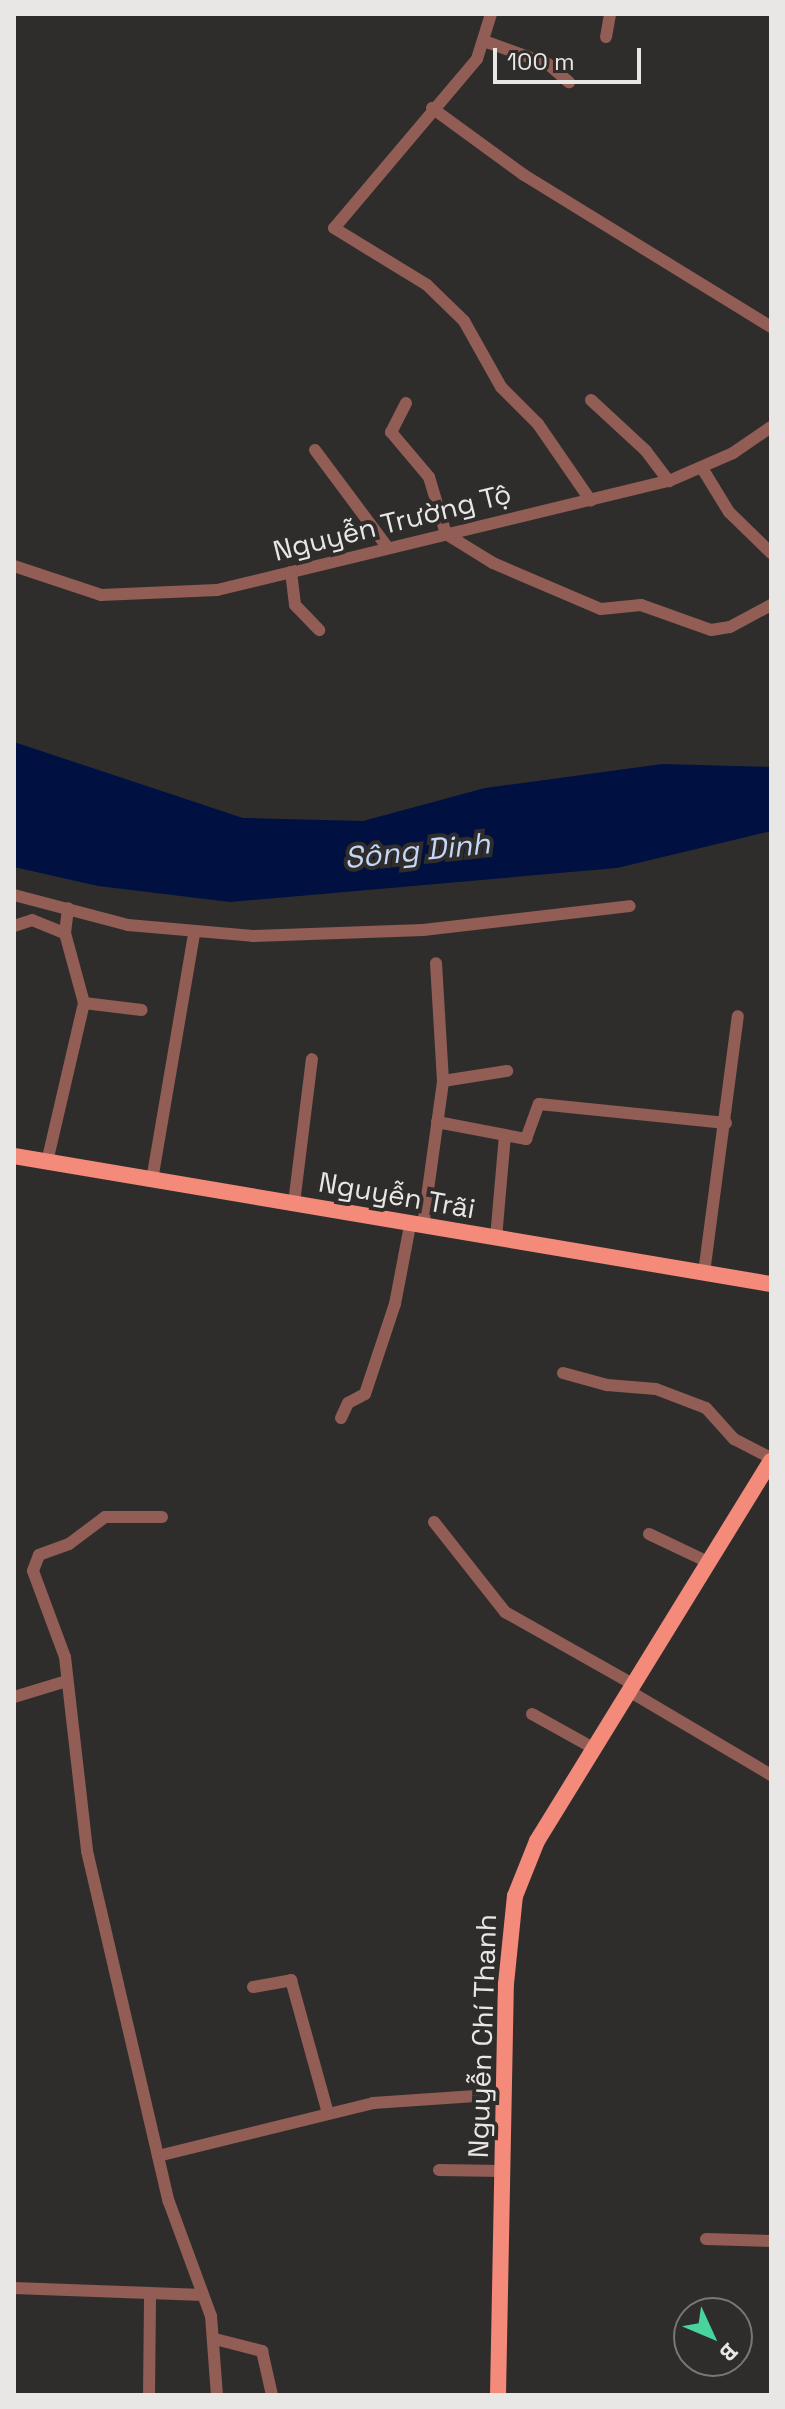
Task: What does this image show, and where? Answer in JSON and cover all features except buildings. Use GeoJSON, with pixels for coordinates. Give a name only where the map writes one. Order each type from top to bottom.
{"type":"FeatureCollection","features":[{"type":"Feature","properties":{"kind":"main road","name":"Nguyễn Trãi"},"geometry":{"type":"LineString","coordinates":[[14,1156],[771,1284]]}},
{"type":"Feature","properties":{"kind":"main road","name":"Nguyễn Chí Thanh"},"geometry":{"type":"LineString","coordinates":[[498,2395],[502,2171],[513,1906],[533,1849],[771,1460]]}},
{"type":"Feature","properties":{"kind":"street"},"geometry":{"type":"LineString","coordinates":[[491,14],[484,41],[468,71],[432,108],[334,228],[427,285],[464,321],[501,387],[538,424],[591,501]]}},
{"type":"Feature","properties":{"kind":"street"},"geometry":{"type":"LineString","coordinates":[[606,37],[610,14]]}},
{"type":"Feature","properties":{"kind":"street"},"geometry":{"type":"LineString","coordinates":[[484,41],[548,64],[569,82]]}},
{"type":"Feature","properties":{"kind":"street"},"geometry":{"type":"LineString","coordinates":[[432,108],[524,175],[771,327]]}},
{"type":"Feature","properties":{"kind":"street"},"geometry":{"type":"LineString","coordinates":[[591,400],[646,451],[669,481]]}},
{"type":"Feature","properties":{"kind":"street"},"geometry":{"type":"LineString","coordinates":[[406,403],[391,432],[429,477],[446,534],[493,563],[601,609],[641,605],[718,630],[771,605]]}},
{"type":"Feature","properties":{"kind":"street","name":"Nguyễn Trường Tộ"},"geometry":{"type":"LineString","coordinates":[[14,566],[83,591],[126,596],[208,591],[669,481],[702,468],[770,429]]}},
{"type":"Feature","properties":{"kind":"street"},"geometry":{"type":"LineString","coordinates":[[315,450],[388,548]]}},
{"type":"Feature","properties":{"kind":"street"},"geometry":{"type":"LineString","coordinates":[[702,468],[729,512],[771,553]]}},
{"type":"Feature","properties":{"kind":"street"},"geometry":{"type":"LineString","coordinates":[[291,572],[295,605],[319,630]]}},
{"type":"Feature","properties":{"kind":"street"},"geometry":{"type":"LineString","coordinates":[[14,895],[128,925],[194,933],[287,936],[423,930],[630,906]]}},
{"type":"Feature","properties":{"kind":"street"},"geometry":{"type":"LineString","coordinates":[[47,1162],[84,1003],[65,933],[68,908]]}},
{"type":"Feature","properties":{"kind":"street"},"geometry":{"type":"LineString","coordinates":[[14,926],[32,920],[65,933]]}},
{"type":"Feature","properties":{"kind":"street"},"geometry":{"type":"LineString","coordinates":[[152,1180],[194,933]]}},
{"type":"Feature","properties":{"kind":"street"},"geometry":{"type":"LineString","coordinates":[[341,1418],[348,1403],[365,1394],[395,1304],[416,1226],[443,1081],[436,963]]}},
{"type":"Feature","properties":{"kind":"street"},"geometry":{"type":"LineString","coordinates":[[84,1003],[142,1010]]}},
{"type":"Feature","properties":{"kind":"street"},"geometry":{"type":"LineString","coordinates":[[704,1273],[738,1016]]}},
{"type":"Feature","properties":{"kind":"street"},"geometry":{"type":"LineString","coordinates":[[294,1203],[312,1059]]}},
{"type":"Feature","properties":{"kind":"street"},"geometry":{"type":"LineString","coordinates":[[443,1081],[507,1071]]}},
{"type":"Feature","properties":{"kind":"street"},"geometry":{"type":"LineString","coordinates":[[437,1122],[505,1135],[530,1136],[539,1104],[726,1123]]}},
{"type":"Feature","properties":{"kind":"street"},"geometry":{"type":"LineString","coordinates":[[496,1238],[505,1135]]}},
{"type":"Feature","properties":{"kind":"street"},"geometry":{"type":"LineString","coordinates":[[563,1373],[656,1389],[706,1408],[734,1439],[771,1460]]}},
{"type":"Feature","properties":{"kind":"street"},"geometry":{"type":"LineString","coordinates":[[162,1517],[105,1517],[69,1544],[36,1558],[35,1581],[59,1636],[87,1851],[176,2228],[203,2295],[215,2339],[217,2395]]}},
{"type":"Feature","properties":{"kind":"street"},"geometry":{"type":"LineString","coordinates":[[434,1522],[505,1612],[771,1775]]}},
{"type":"Feature","properties":{"kind":"street"},"geometry":{"type":"LineString","coordinates":[[649,1534],[708,1562]]}},
{"type":"Feature","properties":{"kind":"street"},"geometry":{"type":"LineString","coordinates":[[14,1697],[67,1681]]}},
{"type":"Feature","properties":{"kind":"street"},"geometry":{"type":"LineString","coordinates":[[532,1714],[593,1748]]}},
{"type":"Feature","properties":{"kind":"street"},"geometry":{"type":"LineString","coordinates":[[253,1987],[291,1980],[328,2113]]}},
{"type":"Feature","properties":{"kind":"street"},"geometry":{"type":"LineString","coordinates":[[158,2156],[328,2113],[399,2100],[505,2094]]}},
{"type":"Feature","properties":{"kind":"street"},"geometry":{"type":"LineString","coordinates":[[439,2170],[502,2171]]}},
{"type":"Feature","properties":{"kind":"street"},"geometry":{"type":"LineString","coordinates":[[706,2239],[771,2241]]}},
{"type":"Feature","properties":{"kind":"street"},"geometry":{"type":"LineString","coordinates":[[14,2288],[203,2295]]}},
{"type":"Feature","properties":{"kind":"street"},"geometry":{"type":"LineString","coordinates":[[149,2395],[150,2295]]}},
{"type":"Feature","properties":{"kind":"street"},"geometry":{"type":"LineString","coordinates":[[215,2339],[262,2351],[272,2395]]}},
{"type":"Feature","properties":{"kind":"water","name":"Sông Dinh"},"geometry":{"type":"Polygon","coordinates":[[[14,742],[243,818],[363,821],[485,788],[662,764],[771,767],[771,831],[617,868],[230,902],[98,886],[14,867],[14,742]]]}}]}
